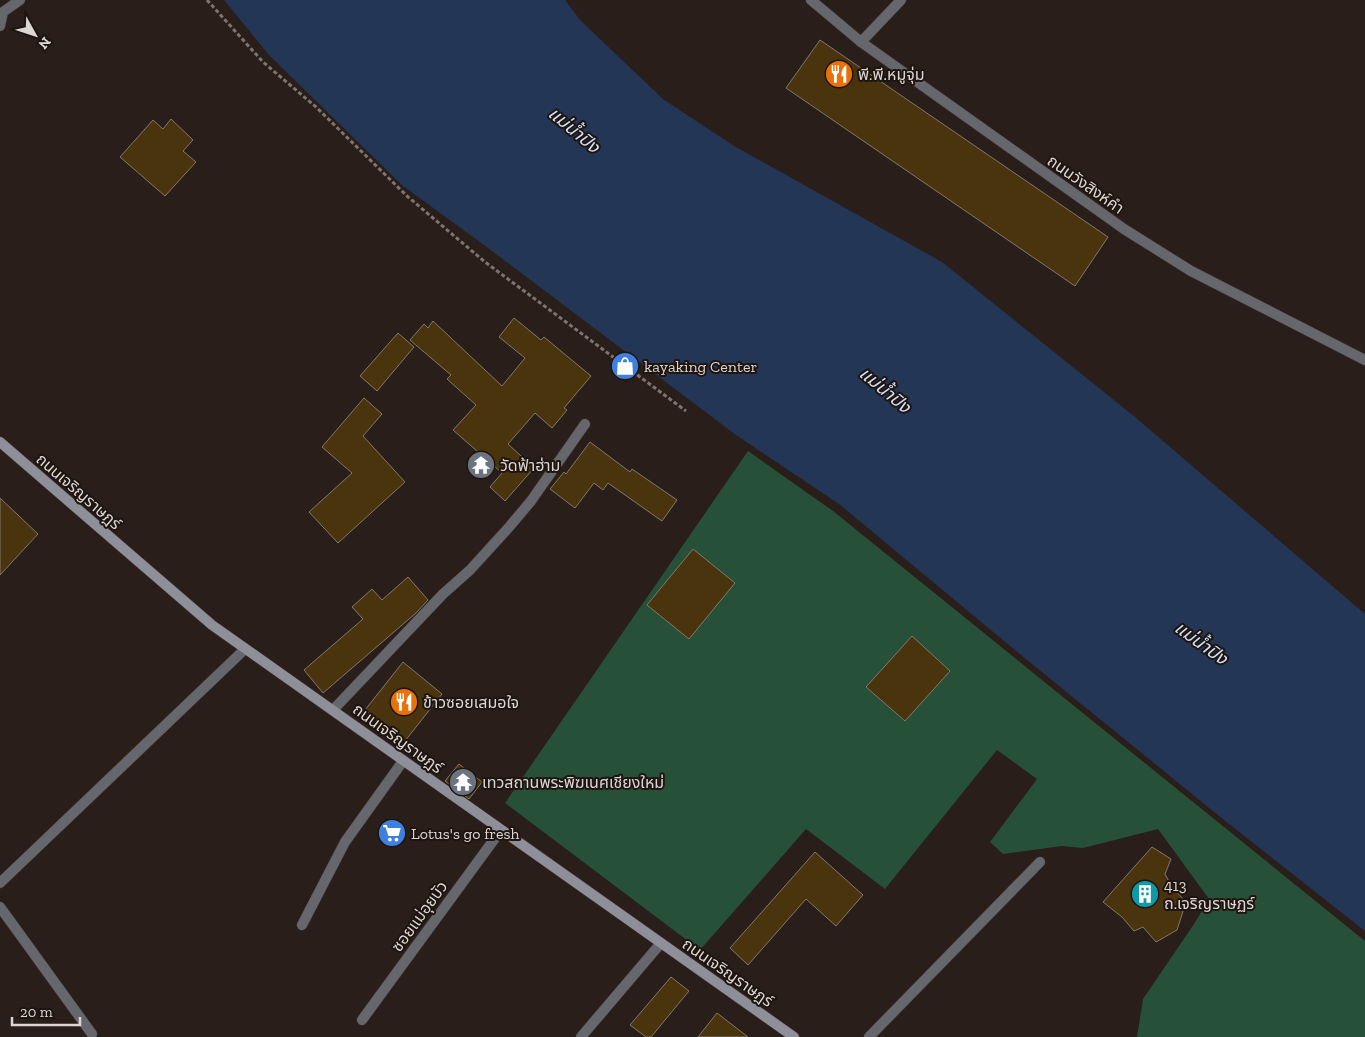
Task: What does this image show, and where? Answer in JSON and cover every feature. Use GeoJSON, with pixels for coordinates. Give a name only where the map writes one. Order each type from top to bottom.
{"type":"FeatureCollection","features":[{"type":"Feature","properties":{"kind":"main road","name":"ถนนเจริญราษฎร์"},"geometry":{"type":"LineString","coordinates":[[0,442],[212,625],[794,1037]]}},
{"type":"Feature","properties":{"kind":"street"},"geometry":{"type":"LineString","coordinates":[[0,26],[4,12],[20,0]]}},
{"type":"Feature","properties":{"kind":"street","name":"ถนนวังสิงห์คำ"},"geometry":{"type":"LineString","coordinates":[[811,0],[860,42],[1124,229],[1182,266],[1365,360]]}},
{"type":"Feature","properties":{"kind":"street"},"geometry":{"type":"LineString","coordinates":[[860,42],[901,0]]}},
{"type":"Feature","properties":{"kind":"street"},"geometry":{"type":"LineString","coordinates":[[333,710],[443,594],[470,570],[510,526],[531,501],[585,424]]}},
{"type":"Feature","properties":{"kind":"street"},"geometry":{"type":"LineString","coordinates":[[0,883],[245,649]]}},
{"type":"Feature","properties":{"kind":"street"},"geometry":{"type":"LineString","coordinates":[[302,926],[345,842],[403,761]]}},
{"type":"Feature","properties":{"kind":"street","name":"ซอยแม่อุยบัว"},"geometry":{"type":"LineString","coordinates":[[362,1020],[501,830]]}},
{"type":"Feature","properties":{"kind":"street"},"geometry":{"type":"LineString","coordinates":[[870,1037],[1040,862]]}},
{"type":"Feature","properties":{"kind":"street"},"geometry":{"type":"LineString","coordinates":[[0,908],[92,1034]]}},
{"type":"Feature","properties":{"kind":"street"},"geometry":{"type":"LineString","coordinates":[[581,1037],[661,943]]}},
{"type":"Feature","properties":{"kind":"path"},"geometry":{"type":"LineString","coordinates":[[208,0],[263,62],[316,107],[406,196],[485,262],[686,410]]}},
{"type":"Feature","properties":{"kind":"green space"},"geometry":{"type":"Polygon","coordinates":[[[748,451],[833,511],[1365,941],[1365,1037],[1137,1037],[1143,999],[1209,899],[1158,829],[1083,848],[1062,846],[1003,854],[990,842],[1037,779],[997,750],[885,889],[806,829],[700,950],[505,803],[748,451]]]}},
{"type":"Feature","properties":{"kind":"water","name":"แม่น้ำปิง"},"geometry":{"type":"Polygon","coordinates":[[[224,0],[565,0],[580,20],[663,99],[734,146],[942,262],[1135,417],[1365,614],[1365,931],[1224,820],[839,504],[736,435],[403,186],[269,55],[224,0]]]}},
{"type":"Feature","properties":{"kind":"building"},"geometry":{"type":"Polygon","coordinates":[[[820,40],[1108,237],[1075,286],[786,88],[820,40]]]}},
{"type":"Feature","properties":{"kind":"building"},"geometry":{"type":"Polygon","coordinates":[[[171,119],[193,140],[183,151],[196,162],[165,196],[120,157],[153,120],[163,129],[171,119]]]}},
{"type":"Feature","properties":{"kind":"building"},"geometry":{"type":"Polygon","coordinates":[[[514,318],[541,340],[544,337],[591,376],[564,408],[567,410],[552,428],[535,413],[508,444],[534,468],[505,501],[490,487],[502,473],[453,430],[476,405],[447,379],[451,375],[410,340],[424,324],[428,328],[433,321],[502,386],[525,358],[499,337],[514,318]]]}},
{"type":"Feature","properties":{"kind":"building"},"geometry":{"type":"Polygon","coordinates":[[[398,333],[414,347],[377,391],[360,376],[398,333]]]}},
{"type":"Feature","properties":{"kind":"building"},"geometry":{"type":"Polygon","coordinates":[[[364,398],[382,414],[363,436],[405,482],[338,543],[309,512],[352,473],[322,447],[364,398]]]}},
{"type":"Feature","properties":{"kind":"building"},"geometry":{"type":"Polygon","coordinates":[[[590,442],[630,472],[632,469],[677,500],[662,521],[608,483],[603,490],[594,483],[575,508],[550,489],[564,472],[566,474],[590,442]]]}},
{"type":"Feature","properties":{"kind":"building"},"geometry":{"type":"Polygon","coordinates":[[[0,498],[38,534],[0,575],[0,498]]]}},
{"type":"Feature","properties":{"kind":"building"},"geometry":{"type":"Polygon","coordinates":[[[693,549],[735,583],[689,639],[647,605],[693,549]]]}},
{"type":"Feature","properties":{"kind":"building"},"geometry":{"type":"Polygon","coordinates":[[[408,577],[428,600],[416,613],[323,693],[304,670],[363,619],[352,607],[372,589],[382,600],[408,577]]]}},
{"type":"Feature","properties":{"kind":"building"},"geometry":{"type":"Polygon","coordinates":[[[912,636],[950,671],[905,721],[866,687],[912,636]]]}},
{"type":"Feature","properties":{"kind":"building","name":"ข้าวซอยเสมอใจ"},"geometry":{"type":"Polygon","coordinates":[[[403,662],[442,694],[405,741],[365,710],[403,662]]]}},
{"type":"Feature","properties":{"kind":"building","name":"เทวสถานพระพิฆเนศเชียงใหม่"},"geometry":{"type":"Polygon","coordinates":[[[459,764],[482,782],[469,799],[445,781],[459,764]]]}},
{"type":"Feature","properties":{"kind":"building","name":"413 ถ.เจริญราษฏร์"},"geometry":{"type":"Polygon","coordinates":[[[1152,847],[1171,859],[1165,874],[1172,887],[1186,902],[1177,930],[1156,942],[1143,927],[1134,931],[1122,917],[1103,902],[1152,847]]]}},
{"type":"Feature","properties":{"kind":"building"},"geometry":{"type":"Polygon","coordinates":[[[815,852],[863,895],[836,926],[806,899],[748,965],[730,948],[815,852]]]}},
{"type":"Feature","properties":{"kind":"building"},"geometry":{"type":"Polygon","coordinates":[[[671,977],[689,991],[651,1037],[646,1037],[630,1025],[671,977]]]}},
{"type":"Feature","properties":{"kind":"building"},"geometry":{"type":"Polygon","coordinates":[[[717,1013],[748,1037],[698,1037],[717,1013]]]}},
{"type":"Feature","properties":{"kind":"place","name":"พี.พี.หมูจุ่ม"},"geometry":{"type":"Point","coordinates":[839,74]}},
{"type":"Feature","properties":{"kind":"place","name":"kayaking Center"},"geometry":{"type":"Point","coordinates":[625,366]}},
{"type":"Feature","properties":{"kind":"place","name":"วัดฟ้าฮ่าม"},"geometry":{"type":"Point","coordinates":[481,465]}},
{"type":"Feature","properties":{"kind":"place","name":"ข้าวซอยเสมอใจ"},"geometry":{"type":"Point","coordinates":[404,702]}},
{"type":"Feature","properties":{"kind":"place","name":"เทวสถานพระพิฆเนศเชียงใหม่"},"geometry":{"type":"Point","coordinates":[463,782]}},
{"type":"Feature","properties":{"kind":"place","name":"Lotus's go fresh"},"geometry":{"type":"Point","coordinates":[392,833]}},
{"type":"Feature","properties":{"kind":"place","name":"413 ถ.เจริญราษฏร์"},"geometry":{"type":"Point","coordinates":[1145,894]}}]}
